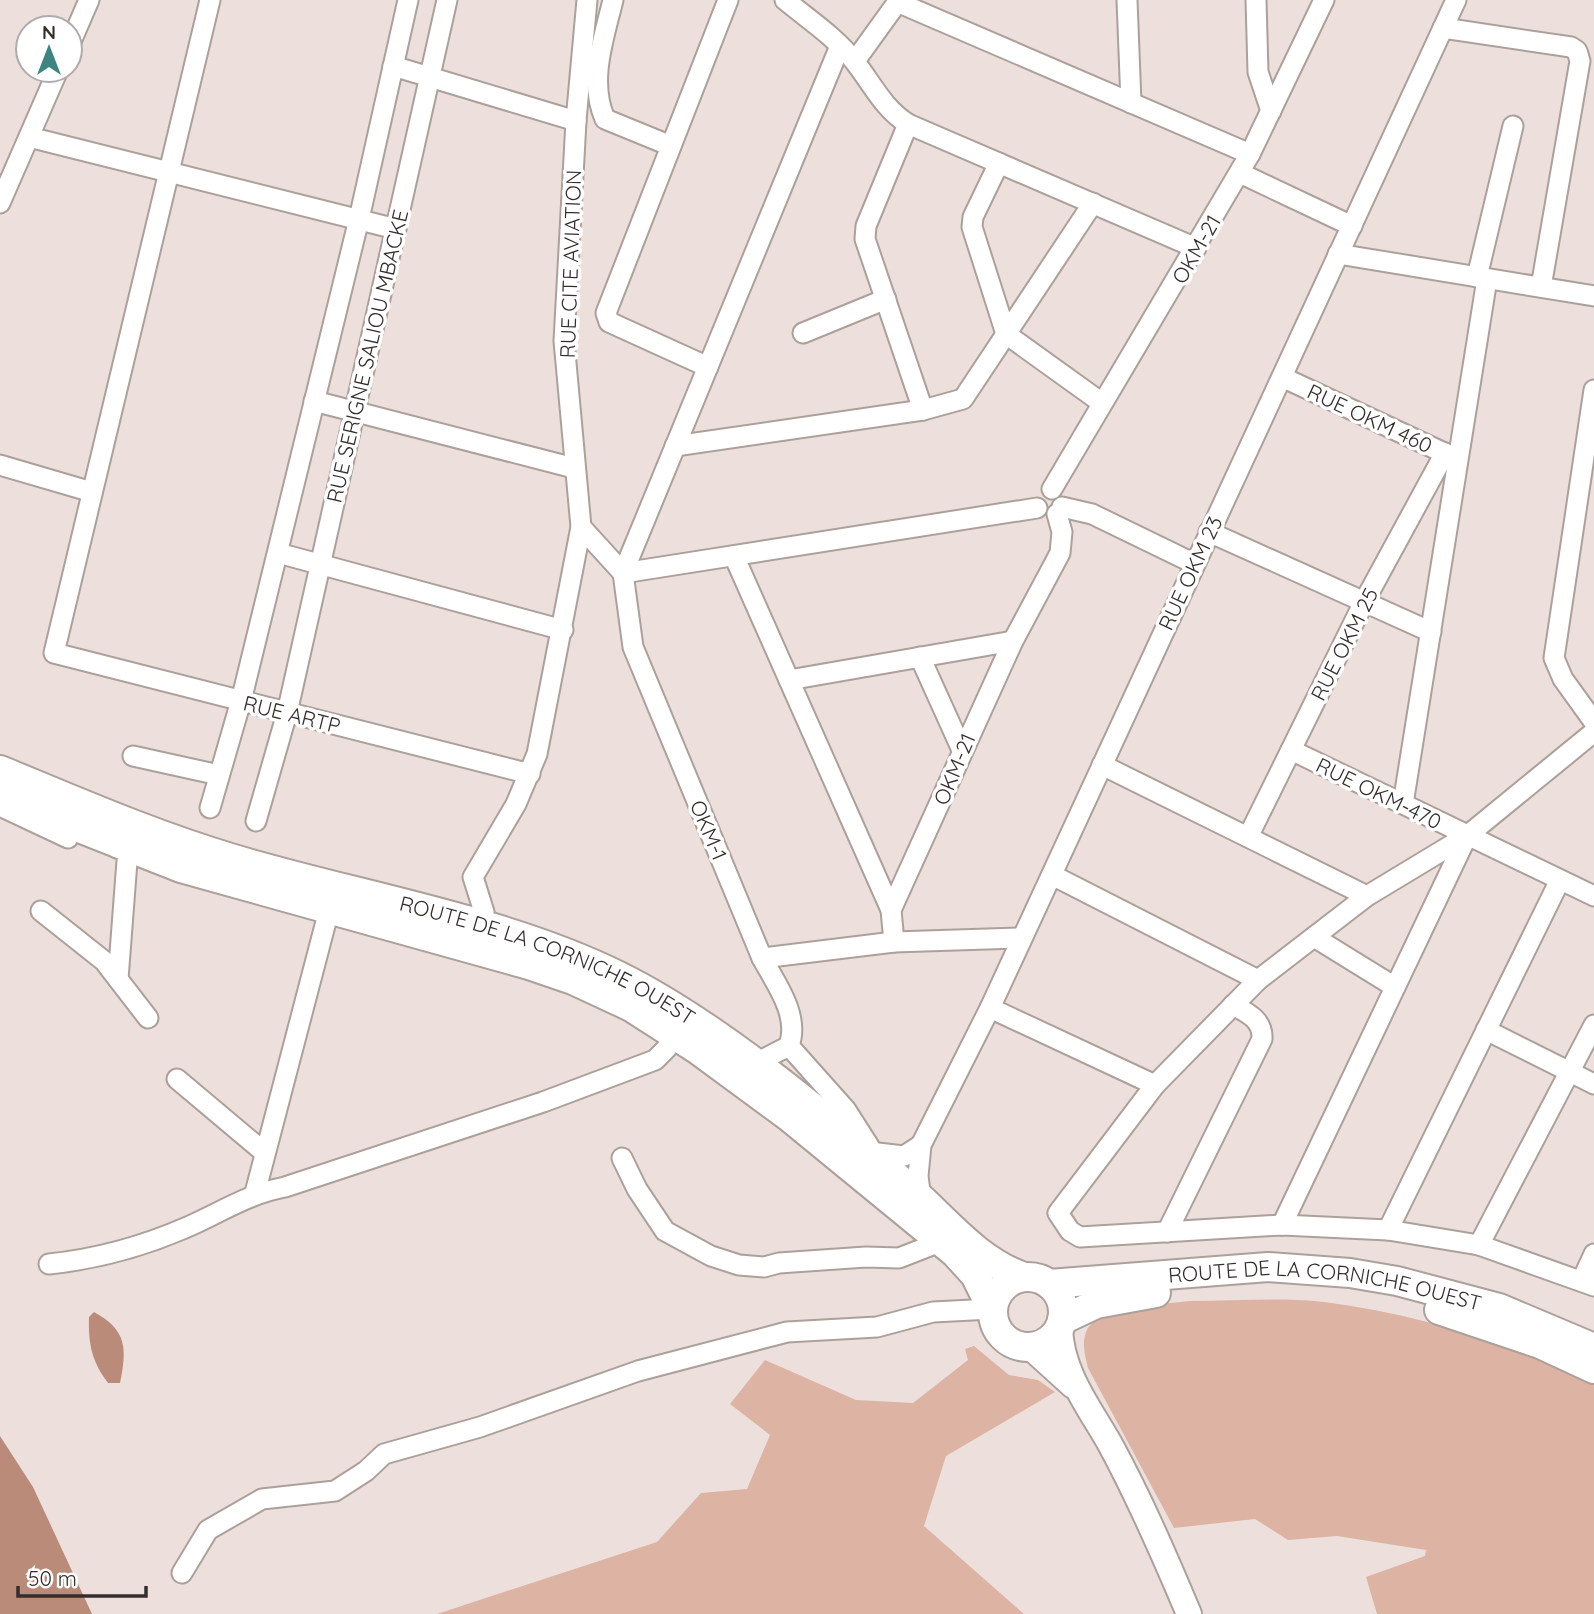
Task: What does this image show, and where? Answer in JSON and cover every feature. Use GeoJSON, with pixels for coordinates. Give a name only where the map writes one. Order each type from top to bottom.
{"type":"FeatureCollection","features":[{"type":"Feature","properties":{"kind":"highway","name":"ROUTE DE LA CORNICHE OUEST"},"geometry":{"type":"LineString","coordinates":[[0,770],[169,838],[235,860],[478,924],[618,975],[656,996],[754,1063],[870,1155],[981,1255],[1037,1280],[1258,1268],[1349,1273],[1397,1281],[1499,1308],[1594,1348]]}},
{"type":"Feature","properties":{"kind":"highway","name":"ROUTE DE LA CORNICHE OUEST"},"geometry":{"type":"LineString","coordinates":[[0,789],[69,824],[233,885],[529,965],[573,980],[664,1037],[698,1050],[789,1117],[940,1242],[975,1275],[992,1309]]}},
{"type":"Feature","properties":{"kind":"highway"},"geometry":{"type":"LineString","coordinates":[[1037,1280],[1061,1300],[1061,1324],[1048,1341],[1030,1347],[1007,1340],[999,1332],[992,1309],[1003,1287],[1037,1280]]}},
{"type":"Feature","properties":{"kind":"highway","name":"ROUTE DE LA CORNICHE OUEST"},"geometry":{"type":"LineString","coordinates":[[1061,1324],[1096,1304],[1154,1294],[1237,1286],[1318,1286],[1364,1292],[1451,1314],[1540,1343],[1594,1369]]}},
{"type":"Feature","properties":{"kind":"main road"},"geometry":{"type":"LineString","coordinates":[[1061,1324],[1062,1348],[1076,1389],[1110,1444],[1189,1614]]}},
{"type":"Feature","properties":{"kind":"main road"},"geometry":{"type":"LineString","coordinates":[[1030,1347],[1076,1389]]}},
{"type":"Feature","properties":{"kind":"street"},"geometry":{"type":"LineString","coordinates":[[0,465],[92,492],[210,0]]}},
{"type":"Feature","properties":{"kind":"street","name":"RUE SERIGNE SALIOU MBACKE"},"geometry":{"type":"LineString","coordinates":[[210,807],[242,701],[359,219],[408,0]]}},
{"type":"Feature","properties":{"kind":"street","name":"RUE SERIGNE SALIOU MBACKE"},"geometry":{"type":"LineString","coordinates":[[256,821],[288,713],[447,0]]}},
{"type":"Feature","properties":{"kind":"street","name":"RUE CITE AVIATION"},"geometry":{"type":"LineString","coordinates":[[478,924],[484,912],[473,877],[530,774],[537,754],[582,527],[574,468],[564,341],[576,121],[587,0]]}},
{"type":"Feature","properties":{"kind":"street"},"geometry":{"type":"LineString","coordinates":[[613,0],[601,53],[596,101],[605,118],[671,146]]}},
{"type":"Feature","properties":{"kind":"street"},"geometry":{"type":"LineString","coordinates":[[708,367],[606,318],[728,0]]}},
{"type":"Feature","properties":{"kind":"street"},"geometry":{"type":"LineString","coordinates":[[785,0],[855,61],[892,113],[908,124],[1196,248]]}},
{"type":"Feature","properties":{"kind":"street"},"geometry":{"type":"LineString","coordinates":[[1127,0],[1131,103]]}},
{"type":"Feature","properties":{"kind":"street"},"geometry":{"type":"LineString","coordinates":[[1256,0],[1258,72],[1271,111]]}},
{"type":"Feature","properties":{"kind":"street","name":"OKM-21"},"geometry":{"type":"LineString","coordinates":[[1052,489],[1240,173],[1324,0]]}},
{"type":"Feature","properties":{"kind":"street","name":"RUE OKM 23"},"geometry":{"type":"LineString","coordinates":[[921,1145],[990,1008],[1456,0]]}},
{"type":"Feature","properties":{"kind":"street"},"geometry":{"type":"LineString","coordinates":[[855,61],[898,1],[1250,154]]}},
{"type":"Feature","properties":{"kind":"street"},"geometry":{"type":"LineString","coordinates":[[1443,28],[1571,47],[1577,51],[1580,61],[1541,287]]}},
{"type":"Feature","properties":{"kind":"street"},"geometry":{"type":"LineString","coordinates":[[623,573],[840,46]]}},
{"type":"Feature","properties":{"kind":"street"},"geometry":{"type":"LineString","coordinates":[[393,66],[576,121]]}},
{"type":"Feature","properties":{"kind":"street"},"geometry":{"type":"LineString","coordinates":[[0,203],[52,84]]}},
{"type":"Feature","properties":{"kind":"street"},"geometry":{"type":"LineString","coordinates":[[908,124],[866,226],[865,239],[923,410]]}},
{"type":"Feature","properties":{"kind":"street"},"geometry":{"type":"LineString","coordinates":[[1404,804],[1431,632],[1452,456],[1482,278],[1513,126]]}},
{"type":"Feature","properties":{"kind":"street"},"geometry":{"type":"LineString","coordinates":[[29,137],[396,229]]}},
{"type":"Feature","properties":{"kind":"street"},"geometry":{"type":"LineString","coordinates":[[999,163],[973,217],[972,227],[1006,334],[1102,403]]}},
{"type":"Feature","properties":{"kind":"street"},"geometry":{"type":"LineString","coordinates":[[1240,173],[1352,226]]}},
{"type":"Feature","properties":{"kind":"street"},"geometry":{"type":"LineString","coordinates":[[675,446],[923,410],[963,399],[1093,203]]}},
{"type":"Feature","properties":{"kind":"street"},"geometry":{"type":"LineString","coordinates":[[1339,254],[1594,296]]}},
{"type":"Feature","properties":{"kind":"street"},"geometry":{"type":"LineString","coordinates":[[803,333],[886,299]]}},
{"type":"Feature","properties":{"kind":"street","name":"RUE OKM 460"},"geometry":{"type":"LineString","coordinates":[[1282,377],[1452,456]]}},
{"type":"Feature","properties":{"kind":"street"},"geometry":{"type":"LineString","coordinates":[[1594,390],[1554,659],[1563,679],[1594,722]]}},
{"type":"Feature","properties":{"kind":"street"},"geometry":{"type":"LineString","coordinates":[[314,401],[574,468]]}},
{"type":"Feature","properties":{"kind":"street","name":"RUE OKM 25"},"geometry":{"type":"LineString","coordinates":[[1248,837],[1364,603],[1452,456]]}},
{"type":"Feature","properties":{"kind":"street"},"geometry":{"type":"LineString","coordinates":[[1060,510],[1062,497],[1052,489],[1040,492],[1036,499],[1037,508],[1047,516],[1060,510],[1092,514],[1194,564]]}},
{"type":"Feature","properties":{"kind":"street","name":"RUE ARTP"},"geometry":{"type":"LineString","coordinates":[[92,492],[54,653],[530,774]]}},
{"type":"Feature","properties":{"kind":"street"},"geometry":{"type":"LineString","coordinates":[[623,573],[1037,508]]}},
{"type":"Feature","properties":{"kind":"street","name":"OKM-21"},"geometry":{"type":"LineString","coordinates":[[891,911],[1013,641],[1060,553],[1060,510]]}},
{"type":"Feature","properties":{"kind":"street"},"geometry":{"type":"LineString","coordinates":[[582,527],[623,573]]}},
{"type":"Feature","properties":{"kind":"street"},"geometry":{"type":"LineString","coordinates":[[1209,532],[1431,632]]}},
{"type":"Feature","properties":{"kind":"street"},"geometry":{"type":"LineString","coordinates":[[278,553],[563,630]]}},
{"type":"Feature","properties":{"kind":"street"},"geometry":{"type":"LineString","coordinates":[[734,556],[891,911],[894,942]]}},
{"type":"Feature","properties":{"kind":"street","name":"OKM-1"},"geometry":{"type":"LineString","coordinates":[[623,573],[633,647],[762,958],[787,1005],[792,1025],[789,1046]]}},
{"type":"Feature","properties":{"kind":"street"},"geometry":{"type":"LineString","coordinates":[[789,680],[1013,641]]}},
{"type":"Feature","properties":{"kind":"street"},"geometry":{"type":"LineString","coordinates":[[920,657],[962,750]]}},
{"type":"Feature","properties":{"kind":"street"},"geometry":{"type":"LineString","coordinates":[[1594,732],[1468,835],[1367,896],[1258,980],[1155,1085],[1058,1213],[1070,1231],[1080,1237],[1282,1225],[1388,1230],[1479,1245],[1588,1283],[1594,1254]]}},
{"type":"Feature","properties":{"kind":"street","name":"RUE OKM-470"},"geometry":{"type":"LineString","coordinates":[[1291,750],[1594,896]]}},
{"type":"Feature","properties":{"kind":"street"},"geometry":{"type":"LineString","coordinates":[[133,756],[219,775]]}},
{"type":"Feature","properties":{"kind":"street"},"geometry":{"type":"LineString","coordinates":[[1102,765],[1367,896]]}},
{"type":"Feature","properties":{"kind":"street"},"geometry":{"type":"LineString","coordinates":[[0,806],[76,841],[99,848],[128,848],[118,979]]}},
{"type":"Feature","properties":{"kind":"street"},"geometry":{"type":"LineString","coordinates":[[1282,1225],[1468,835]]}},
{"type":"Feature","properties":{"kind":"street"},"geometry":{"type":"LineString","coordinates":[[1052,875],[1258,980]]}},
{"type":"Feature","properties":{"kind":"street"},"geometry":{"type":"LineString","coordinates":[[1388,1230],[1560,880]]}},
{"type":"Feature","properties":{"kind":"street"},"geometry":{"type":"LineString","coordinates":[[255,1193],[329,910]]}},
{"type":"Feature","properties":{"kind":"street"},"geometry":{"type":"LineString","coordinates":[[41,911],[104,961],[148,1018]]}},
{"type":"Feature","properties":{"kind":"street"},"geometry":{"type":"LineString","coordinates":[[1314,937],[1395,987]]}},
{"type":"Feature","properties":{"kind":"street"},"geometry":{"type":"LineString","coordinates":[[762,958],[894,942],[1020,939]]}},
{"type":"Feature","properties":{"kind":"street"},"geometry":{"type":"LineString","coordinates":[[1167,1232],[1262,1039],[1262,1030],[1254,1017],[1233,1005]]}},
{"type":"Feature","properties":{"kind":"street"},"geometry":{"type":"LineString","coordinates":[[990,1008],[1155,1085]]}},
{"type":"Feature","properties":{"kind":"street"},"geometry":{"type":"LineString","coordinates":[[1479,1245],[1594,1025]]}},
{"type":"Feature","properties":{"kind":"street"},"geometry":{"type":"LineString","coordinates":[[1486,1030],[1594,1084]]}},
{"type":"Feature","properties":{"kind":"street"},"geometry":{"type":"LineString","coordinates":[[49,1264],[118,1253],[182,1229],[255,1193],[285,1187],[543,1102],[655,1060],[664,1037]]}},
{"type":"Feature","properties":{"kind":"street"},"geometry":{"type":"LineString","coordinates":[[754,1063],[789,1046],[846,1110],[870,1155],[904,1156],[921,1145]]}},
{"type":"Feature","properties":{"kind":"street"},"geometry":{"type":"LineString","coordinates":[[177,1079],[265,1153]]}},
{"type":"Feature","properties":{"kind":"street"},"geometry":{"type":"LineString","coordinates":[[921,1145],[918,1175],[921,1199]]}},
{"type":"Feature","properties":{"kind":"street"},"geometry":{"type":"LineString","coordinates":[[622,1158],[637,1189],[665,1231],[711,1256],[740,1265],[764,1268],[779,1263],[866,1257],[899,1258],[940,1242]]}},
{"type":"Feature","properties":{"kind":"street"},"geometry":{"type":"LineString","coordinates":[[182,1573],[208,1530],[262,1499],[335,1491],[366,1471],[384,1454],[480,1427],[638,1371],[787,1332],[877,1327],[933,1312],[992,1309]]}},
{"type":"Feature","properties":{"kind":"shaded area"},"geometry":{"type":"Polygon","coordinates":[[[1274,1299],[1324,1302],[1394,1314],[1496,1343],[1594,1383],[1594,1614],[1377,1614],[1366,1577],[1425,1556],[1426,1550],[1337,1536],[1288,1540],[1255,1519],[1174,1528],[1088,1368],[1084,1340],[1087,1330],[1104,1316],[1149,1305],[1274,1299]]]}},
{"type":"Feature","properties":{"kind":"shaded area"},"geometry":{"type":"Polygon","coordinates":[[[94,1312],[113,1326],[122,1341],[124,1360],[120,1383],[108,1383],[95,1360],[89,1327],[89,1317],[94,1312]]]}},
{"type":"Feature","properties":{"kind":"shaded area"},"geometry":{"type":"Polygon","coordinates":[[[974,1346],[1009,1375],[1038,1380],[1055,1392],[946,1456],[924,1526],[1024,1614],[437,1614],[657,1542],[701,1493],[747,1489],[770,1435],[730,1404],[765,1360],[856,1400],[913,1403],[968,1360],[965,1349],[974,1346]]]}},
{"type":"Feature","properties":{"kind":"shaded area"},"geometry":{"type":"Polygon","coordinates":[[[0,1436],[33,1487],[92,1614],[0,1614],[0,1436]]]}}]}
